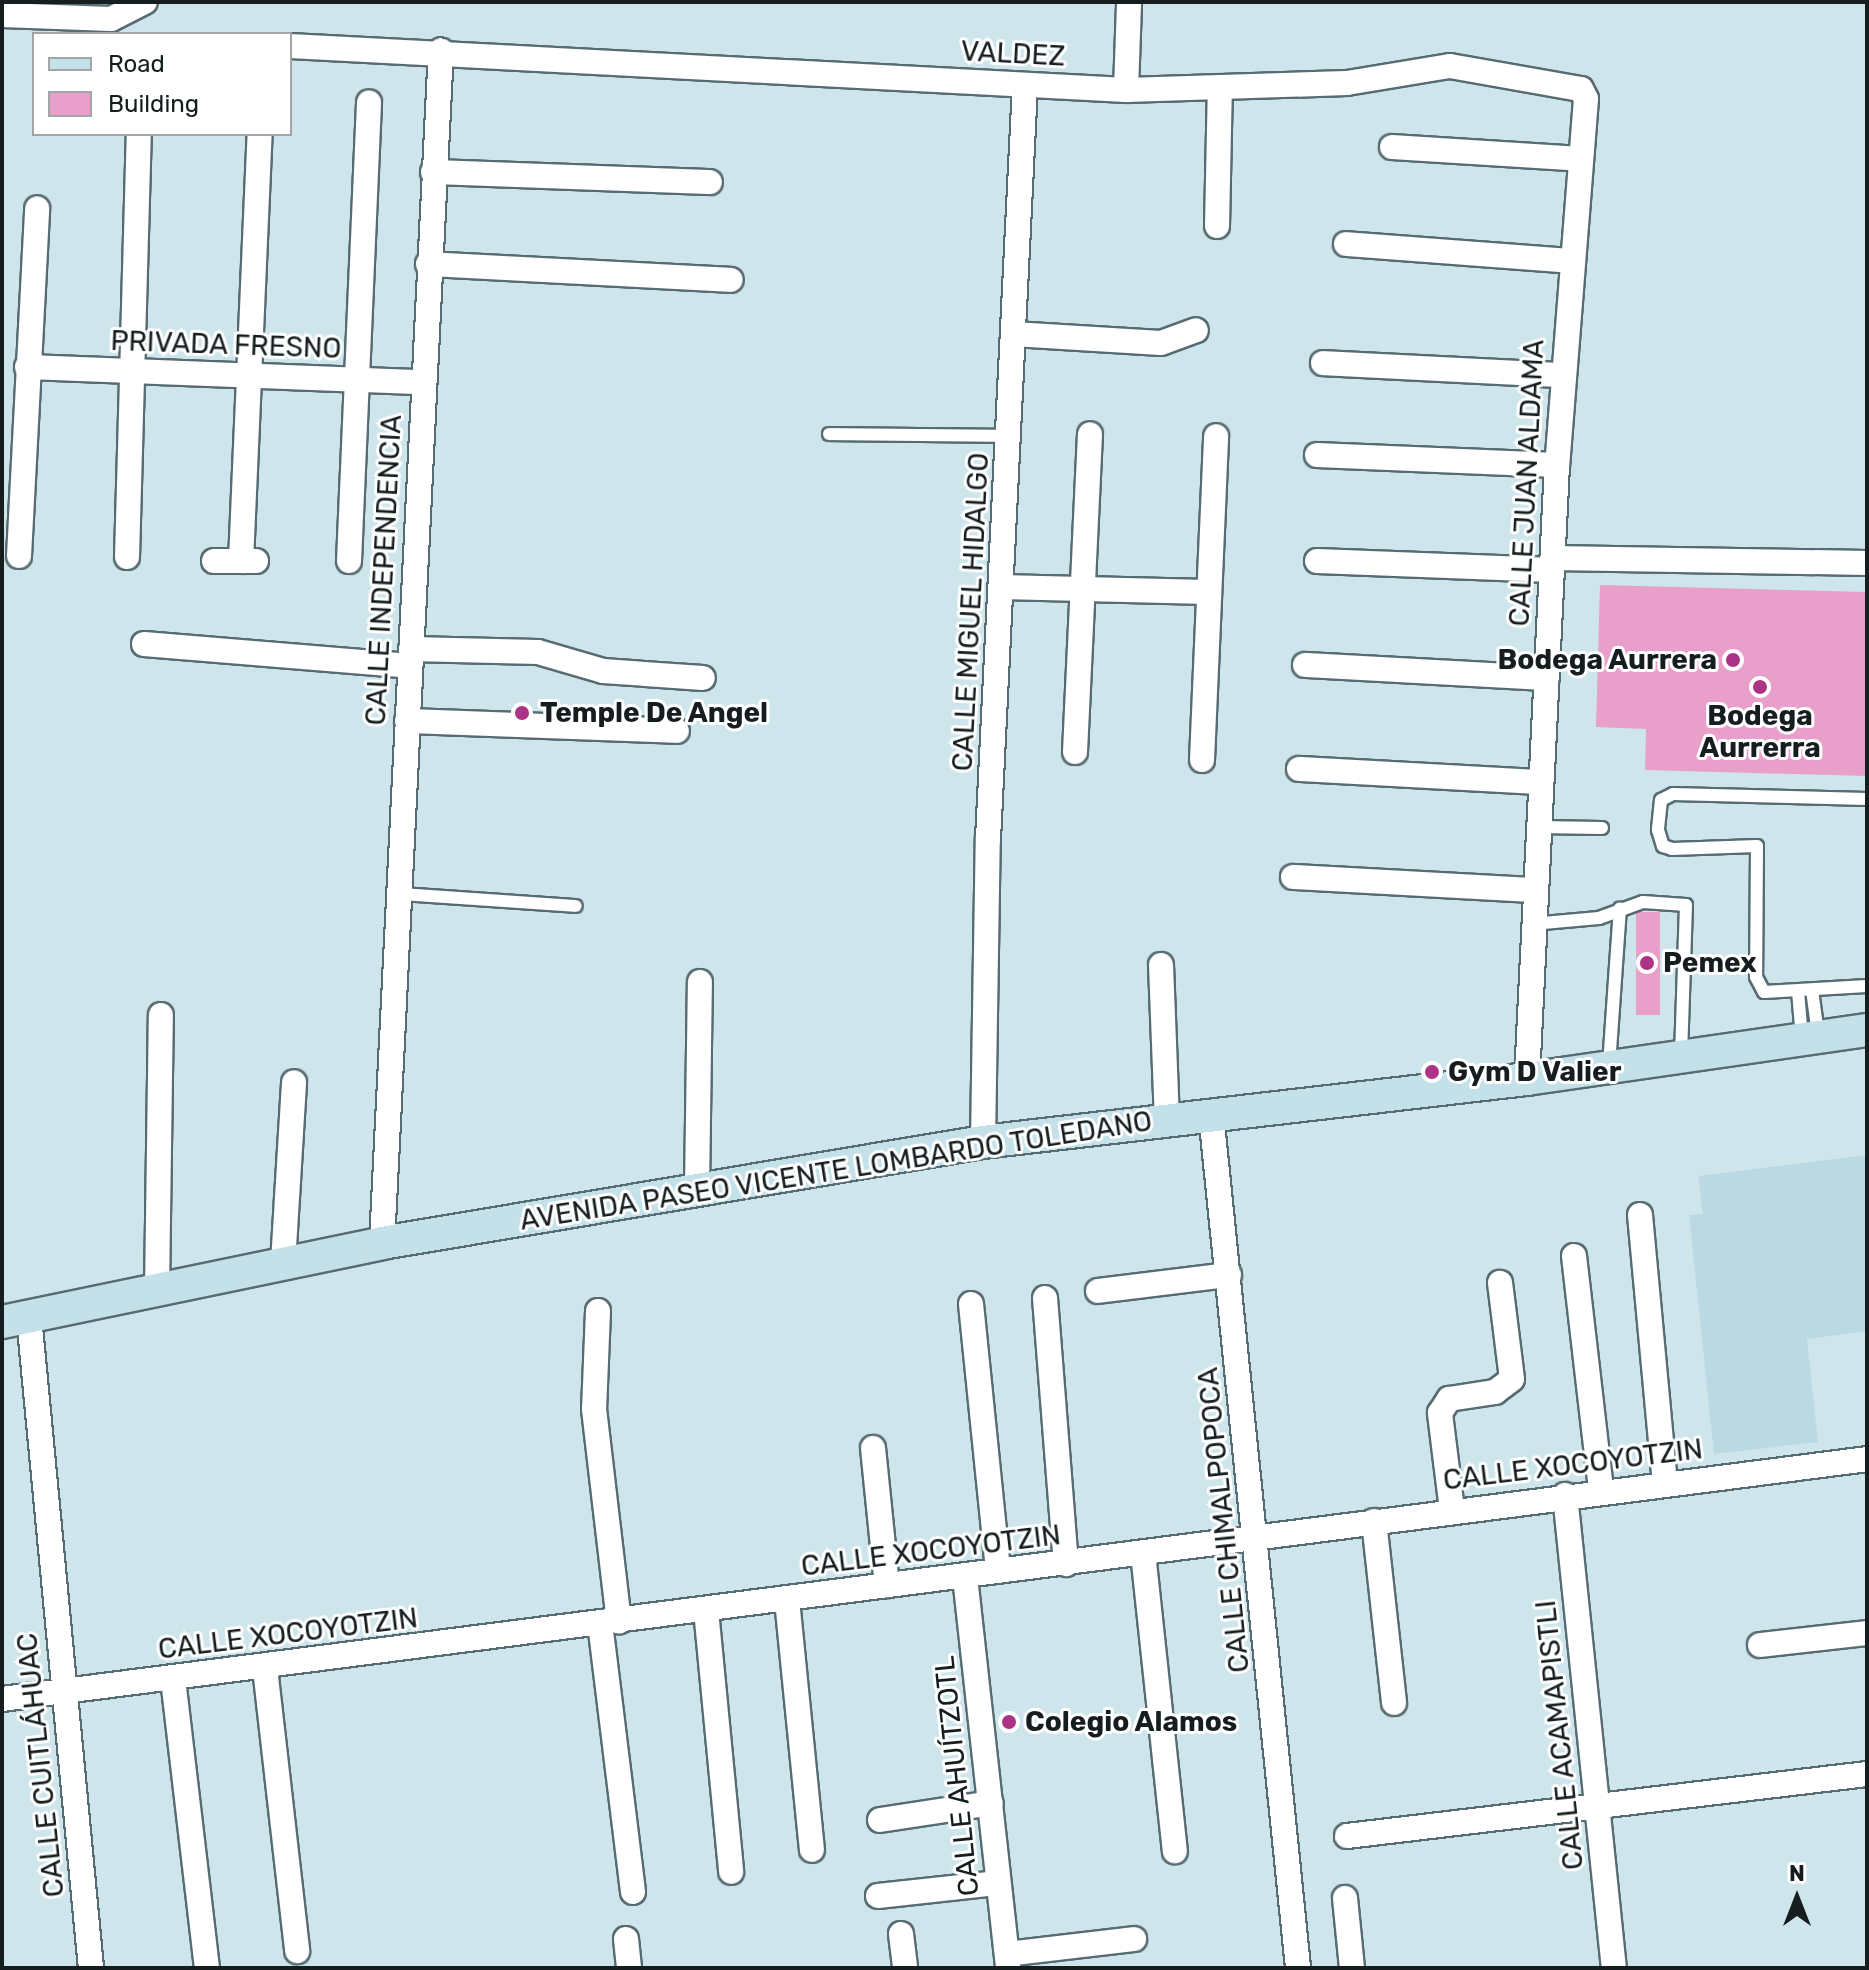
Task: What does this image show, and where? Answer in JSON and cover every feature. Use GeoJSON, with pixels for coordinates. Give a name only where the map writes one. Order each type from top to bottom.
{"type":"FeatureCollection","features":[{"type":"Feature","properties":{"kind":"main road","name":"AVENIDA PASEO VICENTE LOMBARDO TOLEDANO"},"geometry":{"type":"LineString","coordinates":[[15,1320],[382,1243],[983,1142],[1527,1079],[1867,1030]]}},
{"type":"Feature","properties":{"kind":"street"},"geometry":{"type":"LineString","coordinates":[[2,15],[111,19],[145,2]]}},
{"type":"Feature","properties":{"kind":"street"},"geometry":{"type":"LineString","coordinates":[[1126,90],[1129,2]]}},
{"type":"Feature","properties":{"kind":"street"},"geometry":{"type":"LineString","coordinates":[[292,46],[441,50]]}},
{"type":"Feature","properties":{"kind":"street","name":"VALDEZ"},"geometry":{"type":"LineString","coordinates":[[441,50],[1126,90],[1347,83],[1450,66],[1577,87]]}},
{"type":"Feature","properties":{"kind":"street","name":"CALLE INDEPENDENCIA"},"geometry":{"type":"LineString","coordinates":[[382,1243],[428,264],[441,50]]}},
{"type":"Feature","properties":{"kind":"street","name":"CALLE MIGUEL HIDALGO"},"geometry":{"type":"LineString","coordinates":[[983,1142],[1002,587],[1025,85]]}},
{"type":"Feature","properties":{"kind":"street"},"geometry":{"type":"LineString","coordinates":[[1217,226],[1220,87]]}},
{"type":"Feature","properties":{"kind":"street","name":"CALLE JUAN ALDAMA"},"geometry":{"type":"LineString","coordinates":[[1527,1079],[1532,924],[1562,375],[1586,99],[1577,87]]}},
{"type":"Feature","properties":{"kind":"street"},"geometry":{"type":"LineString","coordinates":[[349,561],[369,102]]}},
{"type":"Feature","properties":{"kind":"street"},"geometry":{"type":"LineString","coordinates":[[128,557],[139,136]]}},
{"type":"Feature","properties":{"kind":"street"},"geometry":{"type":"LineString","coordinates":[[214,561],[249,561],[247,376],[260,136]]}},
{"type":"Feature","properties":{"kind":"street"},"geometry":{"type":"LineString","coordinates":[[1392,147],[1581,159]]}},
{"type":"Feature","properties":{"kind":"street"},"geometry":{"type":"LineString","coordinates":[[433,172],[710,182]]}},
{"type":"Feature","properties":{"kind":"street"},"geometry":{"type":"LineString","coordinates":[[20,555],[36,220]]}},
{"type":"Feature","properties":{"kind":"street"},"geometry":{"type":"LineString","coordinates":[[1346,244],[1571,261]]}},
{"type":"Feature","properties":{"kind":"street"},"geometry":{"type":"LineString","coordinates":[[428,264],[731,280]]}},
{"type":"Feature","properties":{"kind":"street"},"geometry":{"type":"LineString","coordinates":[[1013,334],[1161,343],[1196,330]]}},
{"type":"Feature","properties":{"kind":"street"},"geometry":{"type":"LineString","coordinates":[[1323,363],[1562,375]]}},
{"type":"Feature","properties":{"kind":"street","name":"PRIVADA FRESNO"},"geometry":{"type":"LineString","coordinates":[[27,367],[423,382]]}},
{"type":"Feature","properties":{"kind":"street"},"geometry":{"type":"LineString","coordinates":[[1075,752],[1090,434]]}},
{"type":"Feature","properties":{"kind":"street"},"geometry":{"type":"LineString","coordinates":[[1202,760],[1206,592],[1216,436]]}},
{"type":"Feature","properties":{"kind":"street"},"geometry":{"type":"LineString","coordinates":[[1317,455],[1557,465]]}},
{"type":"Feature","properties":{"kind":"street"},"geometry":{"type":"LineString","coordinates":[[1317,561],[1867,563]]}},
{"type":"Feature","properties":{"kind":"street"},"geometry":{"type":"LineString","coordinates":[[1002,587],[1206,592]]}},
{"type":"Feature","properties":{"kind":"street"},"geometry":{"type":"LineString","coordinates":[[144,644],[410,658],[538,652],[603,671],[703,678]]}},
{"type":"Feature","properties":{"kind":"street"},"geometry":{"type":"LineString","coordinates":[[1305,665],[1547,678]]}},
{"type":"Feature","properties":{"kind":"street"},"geometry":{"type":"LineString","coordinates":[[407,721],[677,731]]}},
{"type":"Feature","properties":{"kind":"street"},"geometry":{"type":"LineString","coordinates":[[1299,769],[1540,782]]}},
{"type":"Feature","properties":{"kind":"street"},"geometry":{"type":"LineString","coordinates":[[1293,877],[1534,890]]}},
{"type":"Feature","properties":{"kind":"street"},"geometry":{"type":"LineString","coordinates":[[1161,965],[1167,1120]]}},
{"type":"Feature","properties":{"kind":"street"},"geometry":{"type":"LineString","coordinates":[[697,1190],[700,982]]}},
{"type":"Feature","properties":{"kind":"street"},"geometry":{"type":"LineString","coordinates":[[157,1291],[161,1015]]}},
{"type":"Feature","properties":{"kind":"street"},"geometry":{"type":"LineString","coordinates":[[283,1263],[294,1082]]}},
{"type":"Feature","properties":{"kind":"street","name":"CALLE CHIMALPOPOCA"},"geometry":{"type":"LineString","coordinates":[[1211,1114],[1258,1536],[1298,1968]]}},
{"type":"Feature","properties":{"kind":"street"},"geometry":{"type":"LineString","coordinates":[[1640,1215],[1665,1484]]}},
{"type":"Feature","properties":{"kind":"street"},"geometry":{"type":"LineString","coordinates":[[1574,1256],[1601,1489]]}},
{"type":"Feature","properties":{"kind":"street"},"geometry":{"type":"LineString","coordinates":[[1098,1291],[1229,1275]]}},
{"type":"Feature","properties":{"kind":"street"},"geometry":{"type":"LineString","coordinates":[[1452,1510],[1440,1413],[1449,1399],[1495,1392],[1512,1379],[1500,1283]]}},
{"type":"Feature","properties":{"kind":"street"},"geometry":{"type":"LineString","coordinates":[[1045,1298],[1066,1564]]}},
{"type":"Feature","properties":{"kind":"street"},"geometry":{"type":"LineString","coordinates":[[971,1304],[998,1571]]}},
{"type":"Feature","properties":{"kind":"street"},"geometry":{"type":"LineString","coordinates":[[598,1311],[594,1409],[633,1892]]}},
{"type":"Feature","properties":{"kind":"street","name":"CALLE CUITLÁHUAC"},"geometry":{"type":"LineString","coordinates":[[15,1320],[63,1693],[91,1968]]}},
{"type":"Feature","properties":{"kind":"street"},"geometry":{"type":"LineString","coordinates":[[873,1448],[887,1585]]}},
{"type":"Feature","properties":{"kind":"street","name":"CALLE XOCOYOTZIN"},"geometry":{"type":"LineString","coordinates":[[2,1699],[1066,1564],[1601,1489],[1867,1459]]}},
{"type":"Feature","properties":{"kind":"street","name":"CALLE ACAMAPISTLI"},"geometry":{"type":"LineString","coordinates":[[1565,1495],[1614,1968]]}},
{"type":"Feature","properties":{"kind":"street"},"geometry":{"type":"LineString","coordinates":[[1374,1521],[1394,1703]]}},
{"type":"Feature","properties":{"kind":"street"},"geometry":{"type":"LineString","coordinates":[[1143,1553],[1175,1851]]}},
{"type":"Feature","properties":{"kind":"street","name":"CALLE AHUÍTZOTL"},"geometry":{"type":"LineString","coordinates":[[965,1577],[1008,1961]]}},
{"type":"Feature","properties":{"kind":"street"},"geometry":{"type":"LineString","coordinates":[[787,1600],[812,1850]]}},
{"type":"Feature","properties":{"kind":"street"},"geometry":{"type":"LineString","coordinates":[[706,1610],[731,1872]]}},
{"type":"Feature","properties":{"kind":"street"},"geometry":{"type":"LineString","coordinates":[[1760,1645],[1867,1633]]}},
{"type":"Feature","properties":{"kind":"street"},"geometry":{"type":"LineString","coordinates":[[265,1668],[297,1951]]}},
{"type":"Feature","properties":{"kind":"street"},"geometry":{"type":"LineString","coordinates":[[173,1679],[207,1968]]}},
{"type":"Feature","properties":{"kind":"street"},"geometry":{"type":"LineString","coordinates":[[1347,1836],[1867,1774]]}},
{"type":"Feature","properties":{"kind":"street"},"geometry":{"type":"LineString","coordinates":[[880,1820],[991,1803]]}},
{"type":"Feature","properties":{"kind":"street"},"geometry":{"type":"LineString","coordinates":[[878,1896],[998,1883]]}},
{"type":"Feature","properties":{"kind":"street"},"geometry":{"type":"LineString","coordinates":[[1345,1898],[1352,1968]]}},
{"type":"Feature","properties":{"kind":"street"},"geometry":{"type":"LineString","coordinates":[[901,1934],[905,1968]]}},
{"type":"Feature","properties":{"kind":"street"},"geometry":{"type":"LineString","coordinates":[[626,1939],[629,1968]]}},
{"type":"Feature","properties":{"kind":"street"},"geometry":{"type":"LineString","coordinates":[[1008,1961],[1134,1939]]}},
{"type":"Feature","properties":{"kind":"lane"},"geometry":{"type":"LineString","coordinates":[[829,434],[1011,436]]}},
{"type":"Feature","properties":{"kind":"lane"},"geometry":{"type":"LineString","coordinates":[[1867,799],[1688,792],[1661,800],[1663,846],[1757,846],[1758,987],[1771,994],[1867,986]]}},
{"type":"Feature","properties":{"kind":"lane"},"geometry":{"type":"LineString","coordinates":[[1537,827],[1602,828]]}},
{"type":"Feature","properties":{"kind":"lane"},"geometry":{"type":"LineString","coordinates":[[400,894],[576,906]]}},
{"type":"Feature","properties":{"kind":"lane"},"geometry":{"type":"LineString","coordinates":[[1532,924],[1585,920],[1657,900],[1688,908],[1681,1058]]}},
{"type":"Feature","properties":{"kind":"lane"},"geometry":{"type":"LineString","coordinates":[[1609,1068],[1620,908]]}},
{"type":"Feature","properties":{"kind":"lane"},"geometry":{"type":"LineString","coordinates":[[1810,1038],[1812,990]]}},
{"type":"Feature","properties":{"kind":"lane"},"geometry":{"type":"LineString","coordinates":[[1798,991],[1810,1038]]}},
{"type":"Feature","properties":{"kind":"shaded area"},"geometry":{"type":"Polygon","coordinates":[[[1867,1155],[1867,1331],[1807,1339],[1818,1442],[1714,1454],[1689,1215],[1703,1214],[1698,1176],[1867,1155]]]}},
{"type":"Feature","properties":{"kind":"building","name":"Bodega Aurrera"},"geometry":{"type":"Polygon","coordinates":[[[1600,585],[1867,592],[1867,776],[1645,770],[1646,729],[1596,727],[1600,585]]]}},
{"type":"Feature","properties":{"kind":"building","name":"Pemex"},"geometry":{"type":"Polygon","coordinates":[[[1636,912],[1660,912],[1660,1015],[1636,1015],[1636,912]]]}},
{"type":"Feature","properties":{"kind":"place","name":"Bodega Aurrera"},"geometry":{"type":"Point","coordinates":[1733,660]}},
{"type":"Feature","properties":{"kind":"place","name":"Bodega Aurrerra"},"geometry":{"type":"Point","coordinates":[1760,687]}},
{"type":"Feature","properties":{"kind":"place","name":"Temple De Angel"},"geometry":{"type":"Point","coordinates":[522,713]}},
{"type":"Feature","properties":{"kind":"place","name":"Pemex"},"geometry":{"type":"Point","coordinates":[1647,963]}},
{"type":"Feature","properties":{"kind":"place","name":"Gym D Valier"},"geometry":{"type":"Point","coordinates":[1432,1072]}},
{"type":"Feature","properties":{"kind":"place","name":"Colegio Alamos"},"geometry":{"type":"Point","coordinates":[1009,1722]}}]}
